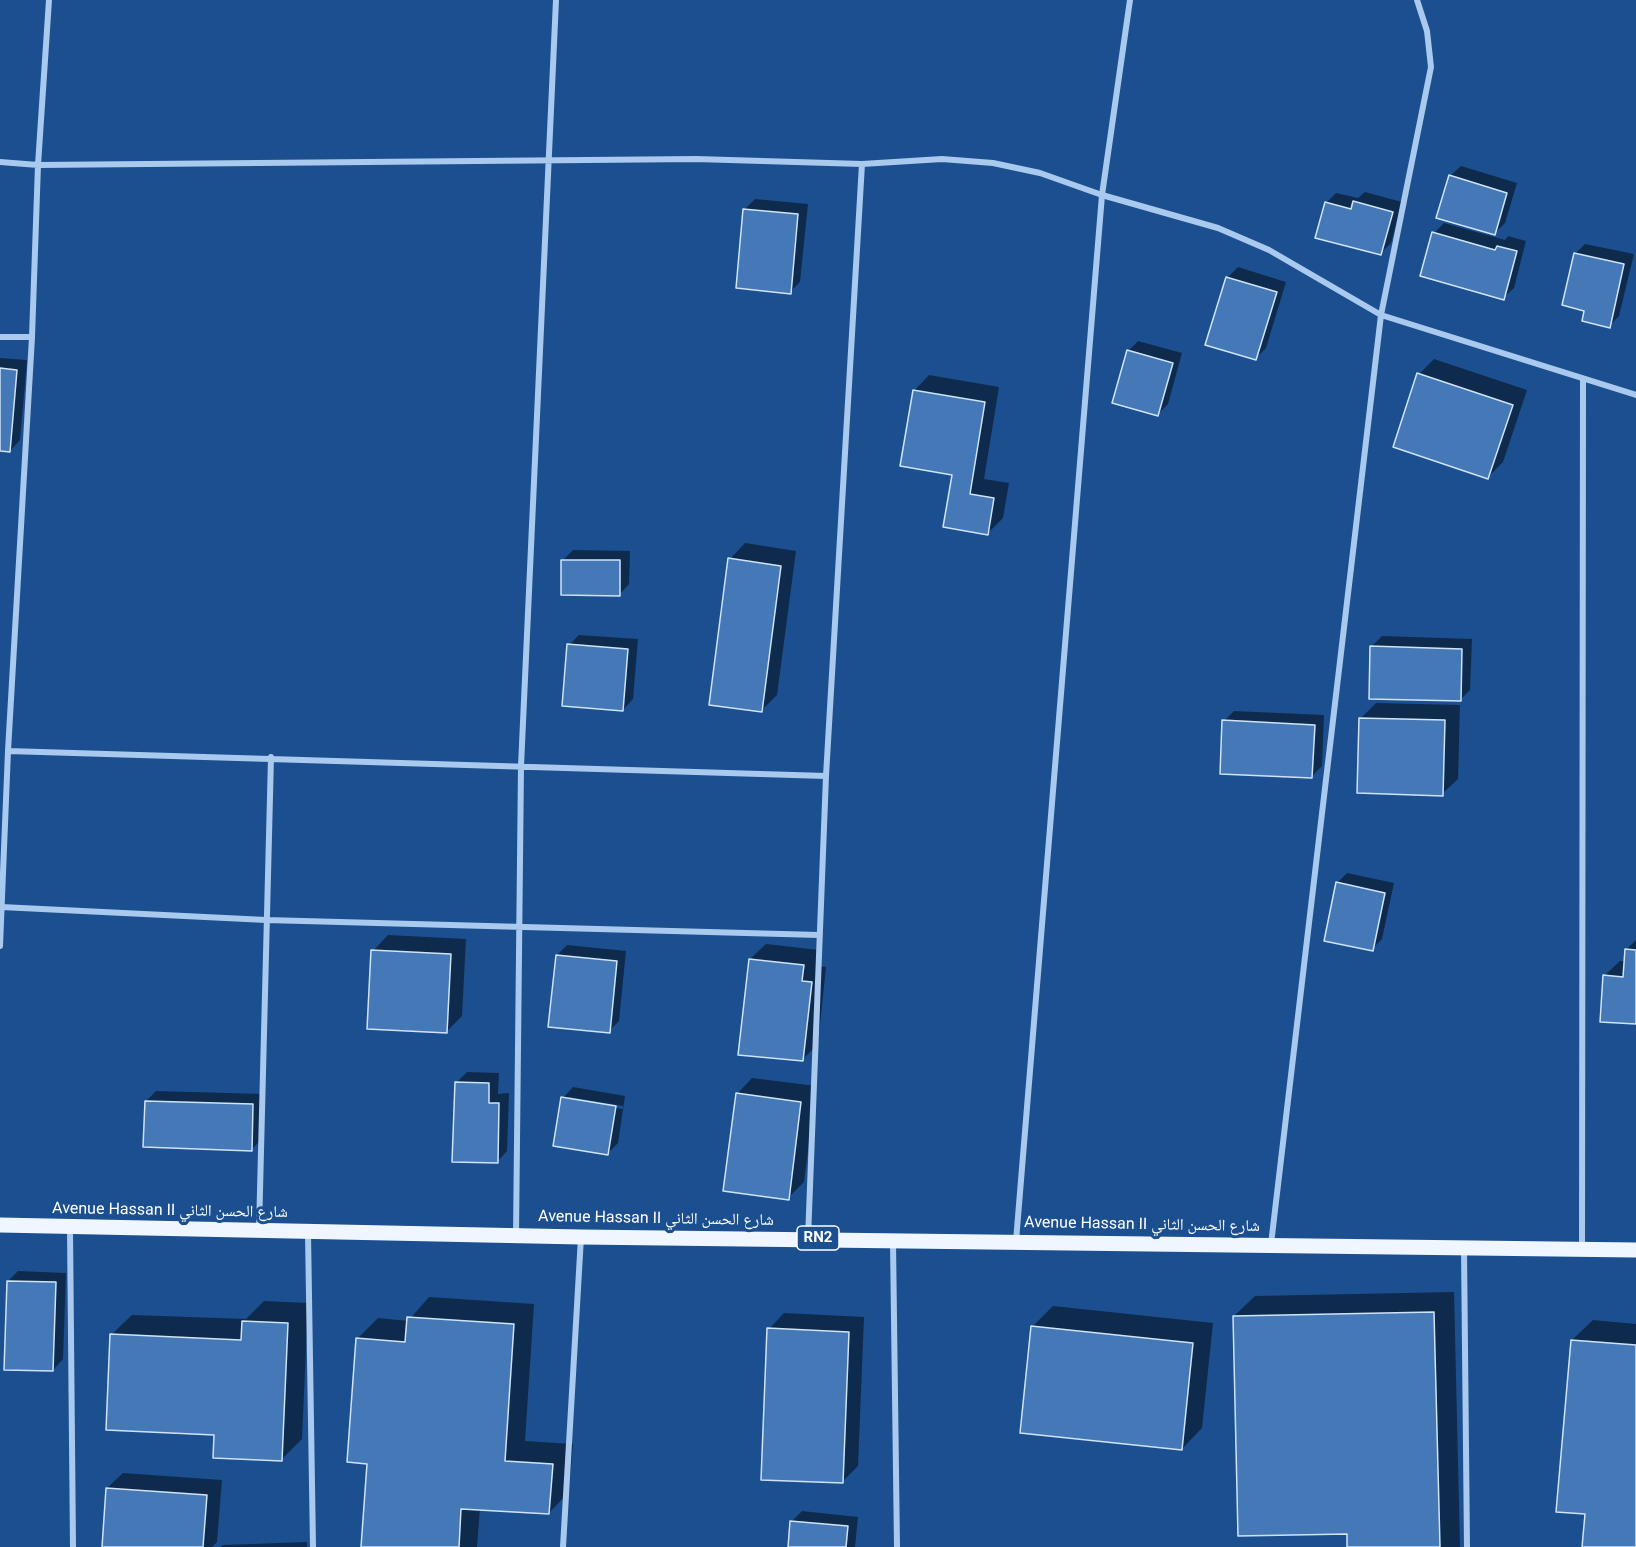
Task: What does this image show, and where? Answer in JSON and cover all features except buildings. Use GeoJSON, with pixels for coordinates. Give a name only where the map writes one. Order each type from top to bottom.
{"type":"FeatureCollection","features":[{"type":"Feature","properties":{"kind":"main road","name":"Avenue Hassan II شارع الحسن الثاني"},"geometry":{"type":"LineString","coordinates":[[0,1226],[581,1237],[893,1239],[1636,1250]]}},
{"type":"Feature","properties":{"kind":"street"},"geometry":{"type":"LineString","coordinates":[[0,946],[8,751],[32,337],[38,165],[49,0]]}},
{"type":"Feature","properties":{"kind":"street"},"geometry":{"type":"LineString","coordinates":[[516,1234],[521,766],[555,0]]}},
{"type":"Feature","properties":{"kind":"street"},"geometry":{"type":"LineString","coordinates":[[1016,1241],[1102,195],[1130,0]]}},
{"type":"Feature","properties":{"kind":"street"},"geometry":{"type":"LineString","coordinates":[[1271,1244],[1381,315],[1431,67],[1427,31],[1417,0]]}},
{"type":"Feature","properties":{"kind":"street"},"geometry":{"type":"LineString","coordinates":[[0,162],[38,165],[696,159],[862,164],[942,159],[993,164],[1040,173],[1102,195],[1218,228],[1269,250],[1381,315],[1636,395]]}},
{"type":"Feature","properties":{"kind":"street"},"geometry":{"type":"LineString","coordinates":[[808,1238],[826,776],[862,164]]}},
{"type":"Feature","properties":{"kind":"street"},"geometry":{"type":"LineString","coordinates":[[0,337],[32,337]]}},
{"type":"Feature","properties":{"kind":"street"},"geometry":{"type":"LineString","coordinates":[[1582,1248],[1583,379]]}},
{"type":"Feature","properties":{"kind":"street"},"geometry":{"type":"LineString","coordinates":[[8,751],[826,776]]}},
{"type":"Feature","properties":{"kind":"street"},"geometry":{"type":"LineString","coordinates":[[259,1231],[271,758]]}},
{"type":"Feature","properties":{"kind":"street"},"geometry":{"type":"LineString","coordinates":[[1,907],[266,921],[819,935]]}},
{"type":"Feature","properties":{"kind":"street"},"geometry":{"type":"LineString","coordinates":[[70,1228],[73,1547]]}},
{"type":"Feature","properties":{"kind":"street"},"geometry":{"type":"LineString","coordinates":[[308,1232],[313,1547]]}},
{"type":"Feature","properties":{"kind":"street"},"geometry":{"type":"LineString","coordinates":[[563,1547],[581,1237]]}},
{"type":"Feature","properties":{"kind":"street"},"geometry":{"type":"LineString","coordinates":[[893,1239],[897,1547]]}},
{"type":"Feature","properties":{"kind":"street"},"geometry":{"type":"LineString","coordinates":[[1464,1249],[1467,1547]]}}]}
